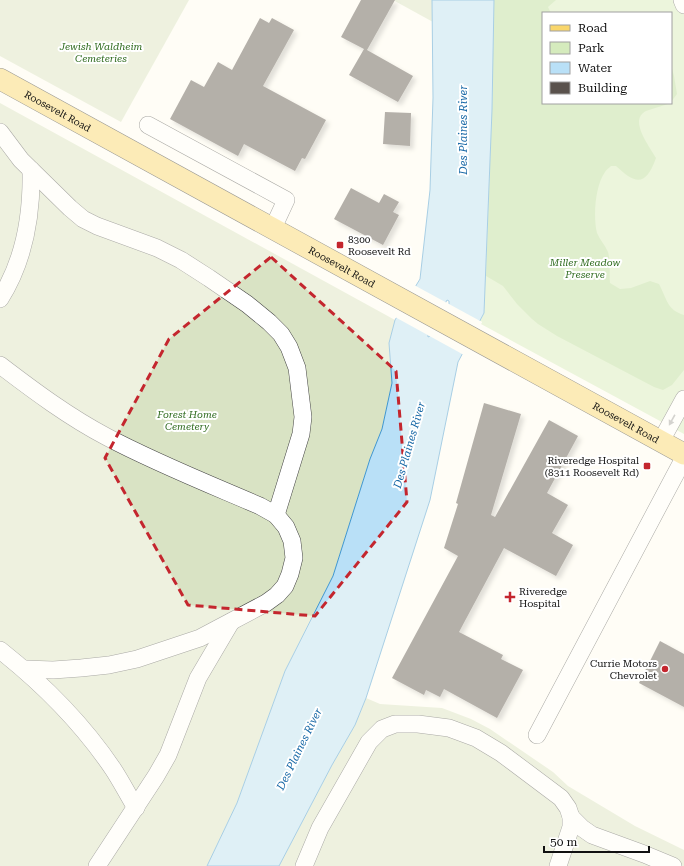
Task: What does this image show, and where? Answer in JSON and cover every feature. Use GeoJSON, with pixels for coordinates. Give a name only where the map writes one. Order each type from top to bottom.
{"type":"FeatureCollection","features":[{"type":"Feature","properties":{"kind":"main road","name":"Roosevelt Road"},"geometry":{"type":"LineString","coordinates":[[0,78],[683,452]]}},
{"type":"Feature","properties":{"kind":"lane"},"geometry":{"type":"LineString","coordinates":[[682,0],[684,5]]}},
{"type":"Feature","properties":{"kind":"lane"},"geometry":{"type":"LineString","coordinates":[[148,125],[286,200],[273,228]]}},
{"type":"Feature","properties":{"kind":"lane"},"geometry":{"type":"LineString","coordinates":[[0,132],[21,160],[70,208],[83,218],[96,226],[157,248],[181,260],[247,304],[281,334],[289,347],[297,368],[304,417],[301,434],[276,515]]}},
{"type":"Feature","properties":{"kind":"lane"},"geometry":{"type":"LineString","coordinates":[[0,299],[12,275],[21,251],[30,210],[31,170]]}},
{"type":"Feature","properties":{"kind":"lane"},"geometry":{"type":"LineString","coordinates":[[0,365],[34,391],[106,436],[260,506],[276,515],[286,527],[292,541],[294,558],[285,586],[277,595],[266,603],[200,638],[137,659],[108,665],[53,670],[25,669]]}},
{"type":"Feature","properties":{"kind":"lane"},"geometry":{"type":"LineString","coordinates":[[661,441],[684,400]]}},
{"type":"Feature","properties":{"kind":"lane"},"geometry":{"type":"LineString","coordinates":[[537,735],[683,452]]}},
{"type":"Feature","properties":{"kind":"lane"},"geometry":{"type":"LineString","coordinates":[[97,866],[136,808],[168,755],[198,678],[231,622]]}},
{"type":"Feature","properties":{"kind":"lane"},"geometry":{"type":"LineString","coordinates":[[0,650],[25,669],[52,695],[88,736],[113,769],[136,808]]}},
{"type":"Feature","properties":{"kind":"lane"},"geometry":{"type":"LineString","coordinates":[[304,866],[320,828],[369,742],[382,729],[395,724],[418,724],[449,728],[476,738],[501,753],[560,798],[568,808],[571,817],[571,827],[558,866]]}},
{"type":"Feature","properties":{"kind":"lane"},"geometry":{"type":"LineString","coordinates":[[571,817],[592,835],[673,866]]}},
{"type":"Feature","properties":{"kind":"highlighted area"},"geometry":{"type":"Polygon","coordinates":[[[271,257],[396,371],[407,502],[315,616],[188,605],[105,458],[169,339],[271,257]]]}},
{"type":"Feature","properties":{"kind":"green space","name":"Jewish Waldheim Cemeteries"},"geometry":{"type":"Polygon","coordinates":[[[0,0],[189,0],[121,122],[0,56],[0,0]]]}},
{"type":"Feature","properties":{"kind":"green space"},"geometry":{"type":"Polygon","coordinates":[[[393,0],[432,0],[433,22],[393,0]]]}},
{"type":"Feature","properties":{"kind":"green space","name":"Miller Meadow Preserve"},"geometry":{"type":"Polygon","coordinates":[[[494,0],[684,0],[684,434],[481,324],[482,322],[480,321],[484,313],[494,0]]]}},
{"type":"Feature","properties":{"kind":"green space","name":"Miller Meadow Preserve"},"geometry":{"type":"Polygon","coordinates":[[[494,0],[556,0],[548,7],[550,12],[542,12],[542,104],[668,104],[646,111],[641,115],[639,121],[645,141],[656,158],[648,174],[640,180],[629,177],[616,166],[611,166],[605,171],[597,193],[595,219],[597,233],[607,249],[609,256],[610,283],[620,289],[631,288],[650,281],[659,284],[671,307],[678,313],[684,315],[684,370],[672,385],[663,390],[654,387],[557,336],[532,319],[517,304],[503,286],[486,276],[494,0]]]}},
{"type":"Feature","properties":{"kind":"green space"},"geometry":{"type":"Polygon","coordinates":[[[672,69],[674,76],[677,94],[672,101],[672,69]]]}},
{"type":"Feature","properties":{"kind":"green space","name":"Forest Home Cemetery"},"geometry":{"type":"Polygon","coordinates":[[[0,103],[395,320],[389,343],[392,383],[382,429],[370,459],[333,576],[285,671],[237,803],[207,866],[0,866],[0,103]]]}},
{"type":"Feature","properties":{"kind":"green space"},"geometry":{"type":"Polygon","coordinates":[[[366,698],[380,704],[442,708],[471,719],[490,729],[553,772],[568,786],[635,826],[684,850],[684,866],[279,866],[332,765],[355,725],[366,698]]]}},
{"type":"Feature","properties":{"kind":"water","name":"Des Plaines River"},"geometry":{"type":"Polygon","coordinates":[[[432,0],[494,0],[492,110],[484,313],[458,362],[430,500],[366,698],[355,725],[332,765],[279,866],[207,866],[237,803],[285,671],[333,576],[370,459],[382,429],[392,383],[389,343],[395,320],[420,279],[430,190],[433,98],[432,0]],[[447,300],[428,337],[449,304],[449,301],[447,300]]]}},
{"type":"Feature","properties":{"kind":"pier"},"geometry":{"type":"Polygon","coordinates":[[[414,285],[482,322],[464,355],[395,317],[414,285]]]}},
{"type":"Feature","properties":{"kind":"building"},"geometry":{"type":"Polygon","coordinates":[[[361,0],[395,0],[367,50],[413,76],[398,102],[349,75],[364,49],[341,37],[361,0]]]}},
{"type":"Feature","properties":{"kind":"building"},"geometry":{"type":"Polygon","coordinates":[[[260,18],[269,23],[272,18],[294,30],[263,86],[326,120],[305,159],[302,158],[295,171],[244,144],[238,156],[170,119],[191,80],[204,87],[218,62],[232,70],[260,18]]]}},
{"type":"Feature","properties":{"kind":"building"},"geometry":{"type":"Polygon","coordinates":[[[385,112],[411,113],[410,146],[383,144],[385,112]]]}},
{"type":"Feature","properties":{"kind":"building"},"geometry":{"type":"Polygon","coordinates":[[[351,188],[379,203],[384,194],[399,202],[393,212],[399,215],[383,245],[334,219],[351,188]]]}},
{"type":"Feature","properties":{"kind":"building"},"geometry":{"type":"Polygon","coordinates":[[[484,403],[521,414],[491,515],[495,517],[549,420],[578,436],[547,493],[568,505],[552,533],[573,545],[556,576],[504,548],[459,632],[503,655],[501,659],[523,670],[497,718],[444,689],[440,697],[426,690],[424,695],[392,678],[458,556],[444,548],[458,504],[456,503],[484,403]]]}},
{"type":"Feature","properties":{"kind":"building","name":"Currie Motors Chevrolet"},"geometry":{"type":"Polygon","coordinates":[[[660,641],[684,654],[684,707],[639,683],[660,641]]]}},
{"type":"Feature","properties":{"kind":"place","name":"8300 Roosevelt Rd"},"geometry":{"type":"Point","coordinates":[340,245]}},
{"type":"Feature","properties":{"kind":"place","name":"Riveredge Hospital (8311 Roosevelt Rd)"},"geometry":{"type":"Point","coordinates":[647,466]}},
{"type":"Feature","properties":{"kind":"place","name":"Riveredge Hospital"},"geometry":{"type":"Point","coordinates":[510,597]}},
{"type":"Feature","properties":{"kind":"place","name":"Currie Motors Chevrolet"},"geometry":{"type":"Point","coordinates":[665,669]}}]}
